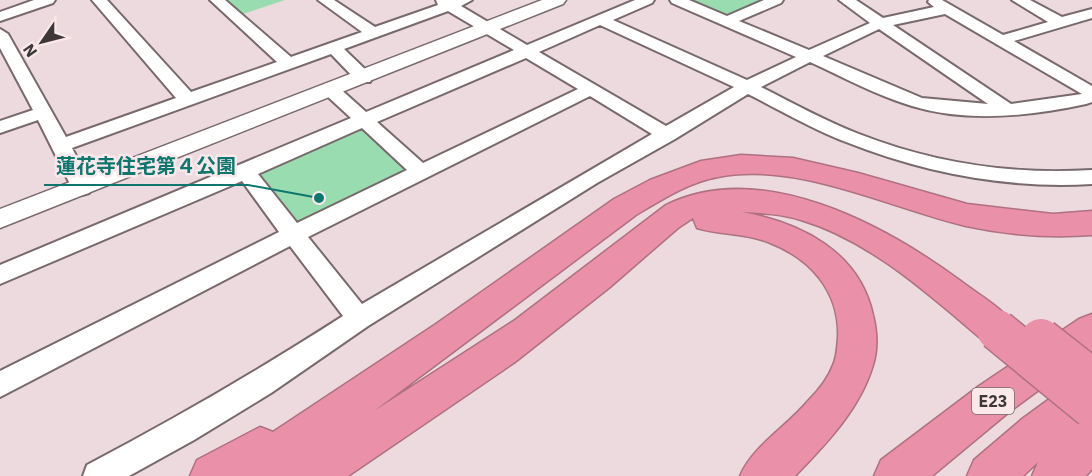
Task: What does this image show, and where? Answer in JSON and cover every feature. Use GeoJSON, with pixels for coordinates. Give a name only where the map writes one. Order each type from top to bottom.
{"type":"FeatureCollection","features":[{"type":"Feature","properties":{"kind":"highway"},"geometry":{"type":"LineString","coordinates":[[308,476],[525,333],[633,225],[661,187],[711,168],[765,165],[793,168],[967,215],[1053,226],[1092,223]]}},
{"type":"Feature","properties":{"kind":"highway"},"geometry":{"type":"LineString","coordinates":[[213,476],[705,184],[752,184],[801,192],[849,208],[911,240],[1005,324],[1092,408]]}},
{"type":"Feature","properties":{"kind":"highway"},"geometry":{"type":"LineString","coordinates":[[633,225],[665,229],[681,224],[725,220],[752,224],[795,239],[813,251],[830,266],[852,298],[856,316],[857,346],[852,369],[842,389],[811,429],[763,476]]}},
{"type":"Feature","properties":{"kind":"highway"},"geometry":{"type":"LineString","coordinates":[[1005,324],[1092,379]]}},
{"type":"Feature","properties":{"kind":"highway","name":"E23"},"geometry":{"type":"LineString","coordinates":[[897,476],[994,399],[1092,330]]}},
{"type":"Feature","properties":{"kind":"highway"},"geometry":{"type":"LineString","coordinates":[[246,476],[450,335]]}},
{"type":"Feature","properties":{"kind":"highway"},"geometry":{"type":"LineString","coordinates":[[339,476],[471,370]]}},
{"type":"Feature","properties":{"kind":"highway"},"geometry":{"type":"LineString","coordinates":[[990,476],[1037,434],[1092,391]]}},
{"type":"Feature","properties":{"kind":"highway"},"geometry":{"type":"LineString","coordinates":[[1054,476],[1092,438]]}},
{"type":"Feature","properties":{"kind":"street"},"geometry":{"type":"LineString","coordinates":[[0,16],[48,0]]}},
{"type":"Feature","properties":{"kind":"street"},"geometry":{"type":"LineString","coordinates":[[99,0],[187,99]]}},
{"type":"Feature","properties":{"kind":"street"},"geometry":{"type":"LineString","coordinates":[[217,0],[287,63]]}},
{"type":"Feature","properties":{"kind":"street"},"geometry":{"type":"LineString","coordinates":[[325,0],[372,32]]}},
{"type":"Feature","properties":{"kind":"street"},"geometry":{"type":"LineString","coordinates":[[61,145],[372,32],[445,3],[465,0]]}},
{"type":"Feature","properties":{"kind":"street"},"geometry":{"type":"LineString","coordinates":[[0,219],[364,78],[557,0]]}},
{"type":"Feature","properties":{"kind":"street"},"geometry":{"type":"LineString","coordinates":[[0,275],[647,0]]}},
{"type":"Feature","properties":{"kind":"street"},"geometry":{"type":"LineString","coordinates":[[677,0],[917,102],[958,110],[1010,111],[1092,95]]}},
{"type":"Feature","properties":{"kind":"street"},"geometry":{"type":"LineString","coordinates":[[727,21],[776,0]]}},
{"type":"Feature","properties":{"kind":"street"},"geometry":{"type":"LineString","coordinates":[[846,0],[1010,111]]}},
{"type":"Feature","properties":{"kind":"street"},"geometry":{"type":"LineString","coordinates":[[933,0],[1092,95]]}},
{"type":"Feature","properties":{"kind":"street"},"geometry":{"type":"LineString","coordinates":[[1019,0],[1060,22]]}},
{"type":"Feature","properties":{"kind":"street"},"geometry":{"type":"LineString","coordinates":[[445,3],[668,135]]}},
{"type":"Feature","properties":{"kind":"street"},"geometry":{"type":"LineString","coordinates":[[98,476],[184,430],[261,384],[359,319],[590,178],[668,135],[747,87],[882,23],[947,9]]}},
{"type":"Feature","properties":{"kind":"street"},"geometry":{"type":"LineString","coordinates":[[1003,40],[1092,13]]}},
{"type":"Feature","properties":{"kind":"street"},"geometry":{"type":"LineString","coordinates":[[601,20],[747,87],[824,126],[887,150],[978,171],[1034,177],[1092,177]]}},
{"type":"Feature","properties":{"kind":"street"},"geometry":{"type":"LineString","coordinates":[[0,34],[44,112],[82,188]]}},
{"type":"Feature","properties":{"kind":"street"},"geometry":{"type":"LineString","coordinates":[[332,46],[364,78]]}},
{"type":"Feature","properties":{"kind":"street"},"geometry":{"type":"LineString","coordinates":[[0,385],[294,234],[591,89]]}},
{"type":"Feature","properties":{"kind":"street"},"geometry":{"type":"LineString","coordinates":[[331,90],[421,172]]}},
{"type":"Feature","properties":{"kind":"street"},"geometry":{"type":"LineString","coordinates":[[0,127],[44,112]]}},
{"type":"Feature","properties":{"kind":"street"},"geometry":{"type":"LineString","coordinates":[[245,171],[359,319]]}},
{"type":"Feature","properties":{"kind":"green space"},"geometry":{"type":"Polygon","coordinates":[[[223,0],[285,0],[240,15],[223,0]]]}},
{"type":"Feature","properties":{"kind":"green space"},"geometry":{"type":"Polygon","coordinates":[[[685,0],[764,0],[725,16],[685,0]]]}},
{"type":"Feature","properties":{"kind":"green space"},"geometry":{"type":"Polygon","coordinates":[[[364,124],[415,170],[302,226],[258,171],[364,124]]]}},
{"type":"Feature","properties":{"kind":"place","name":"蓮花寺住宅第４公園"},"geometry":{"type":"Point","coordinates":[319,198]}}]}
